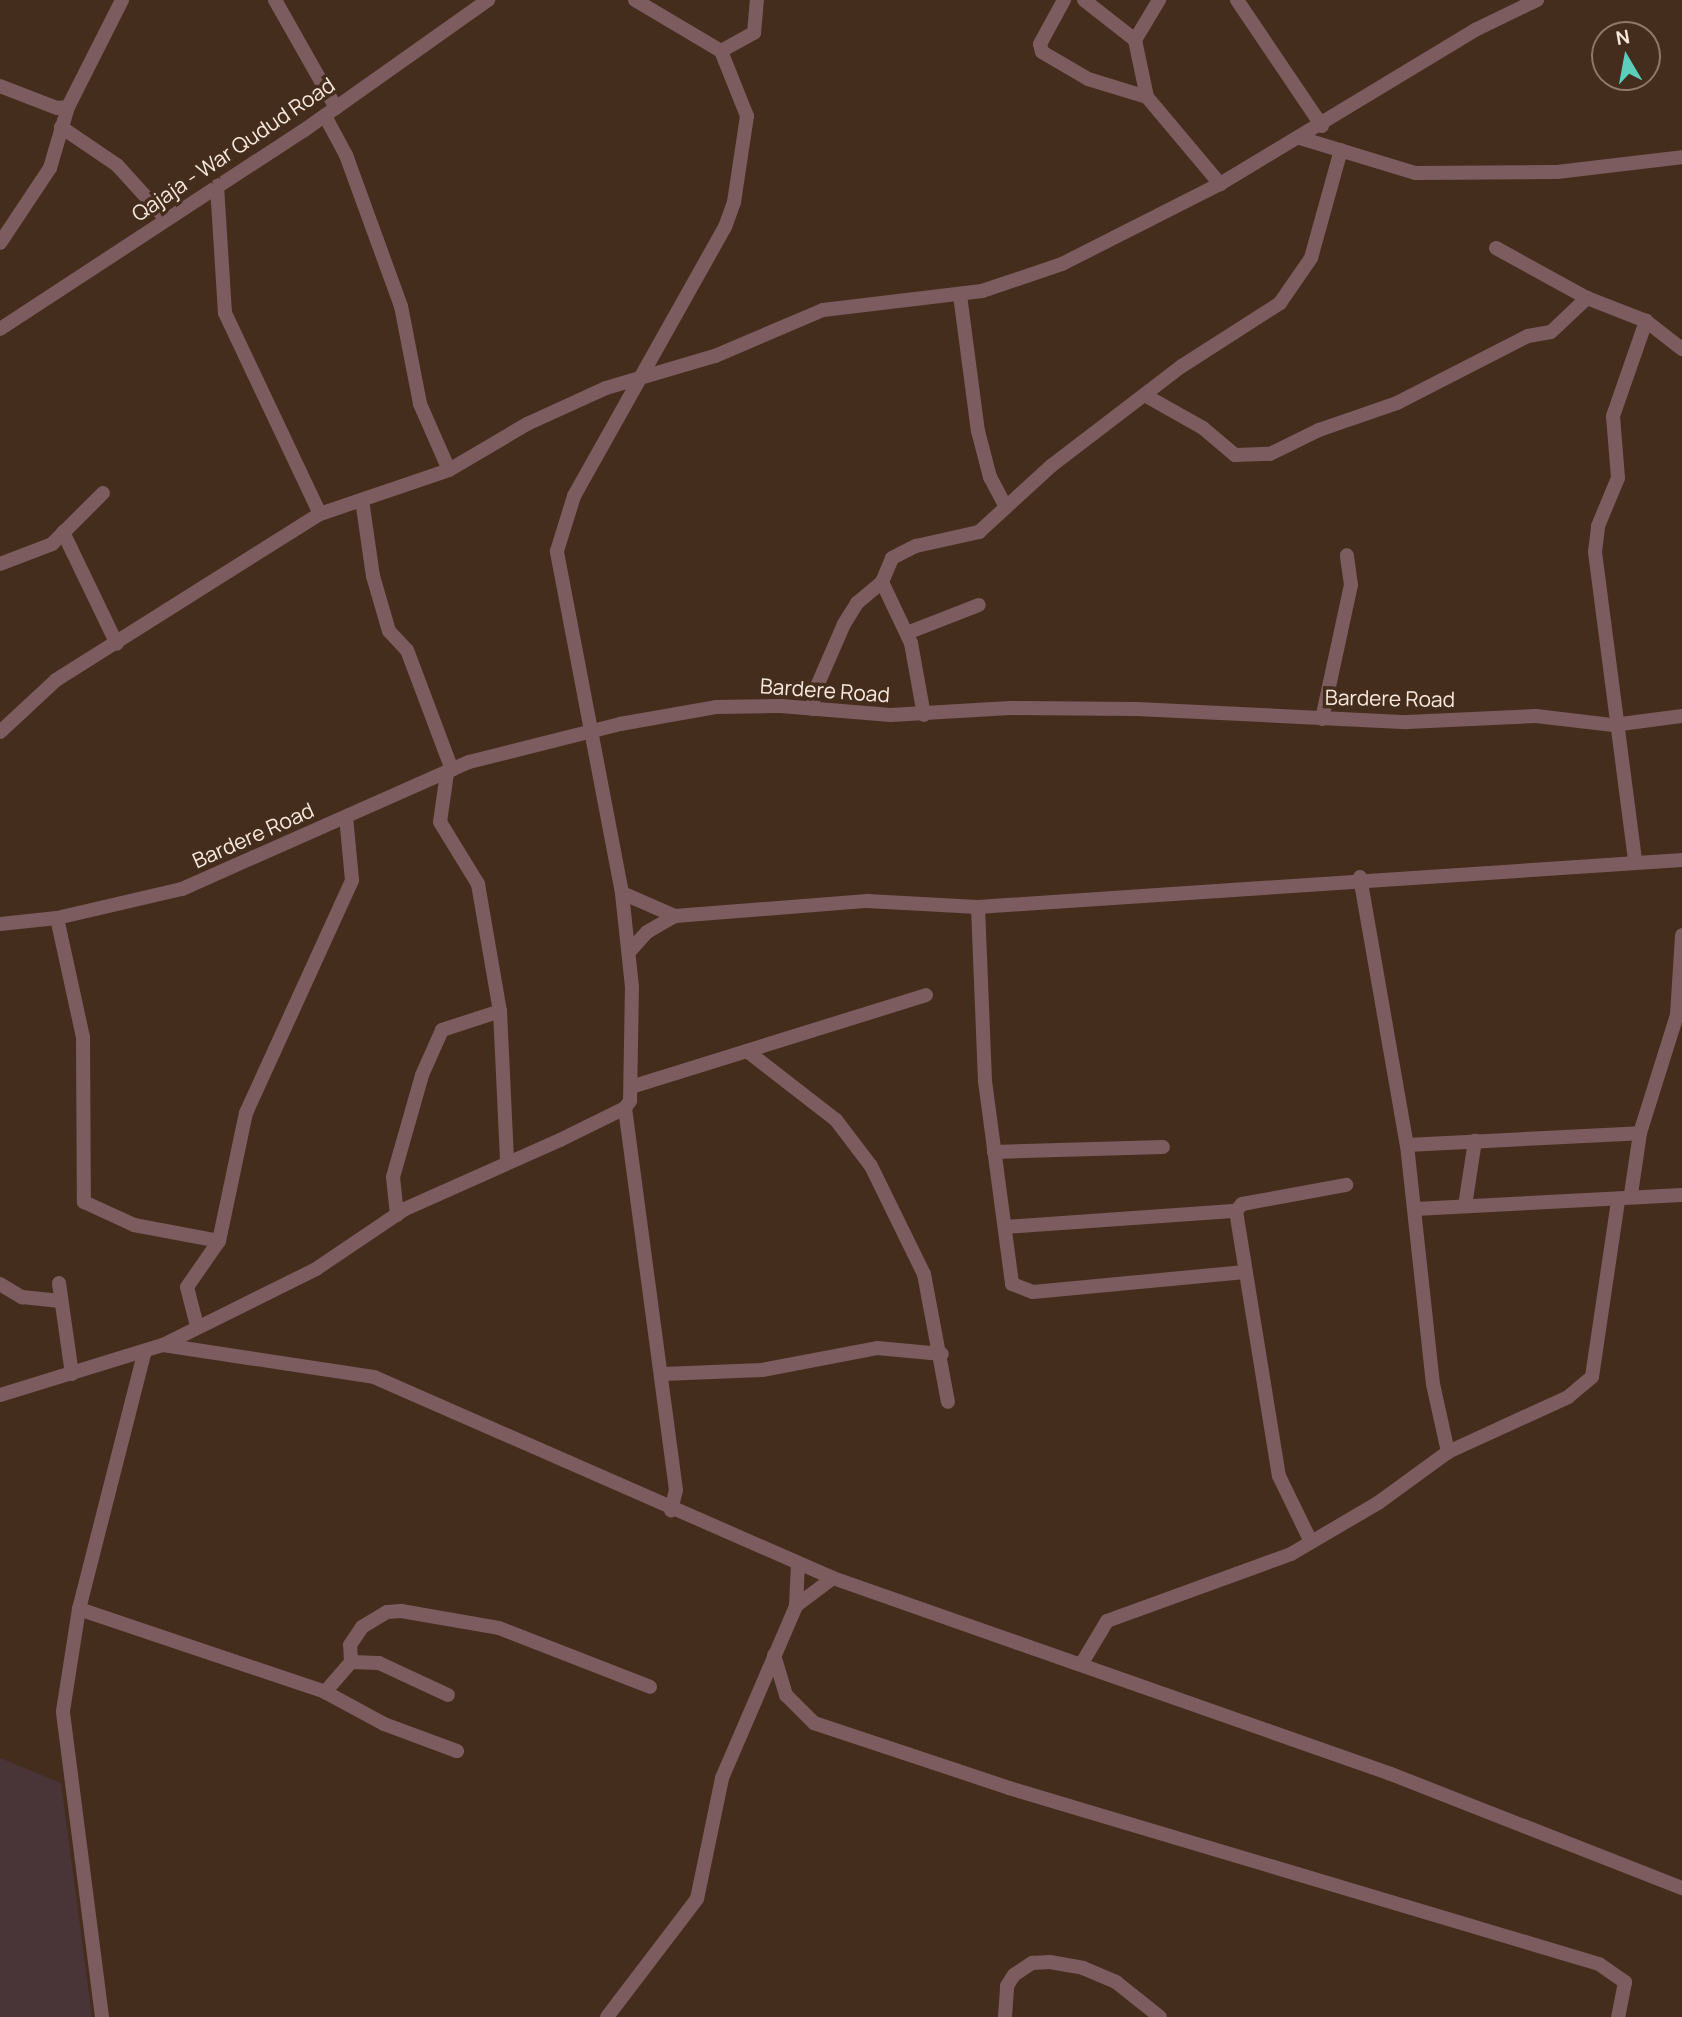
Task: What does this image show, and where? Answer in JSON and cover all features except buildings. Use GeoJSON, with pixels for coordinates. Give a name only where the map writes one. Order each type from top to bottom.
{"type":"FeatureCollection","features":[{"type":"Feature","properties":{"kind":"street"},"geometry":{"type":"LineString","coordinates":[[0,243],[38,192],[60,144],[61,127],[68,107],[122,0]]}},
{"type":"Feature","properties":{"kind":"street"},"geometry":{"type":"LineString","coordinates":[[275,0],[331,112],[401,306],[420,404],[449,470]]}},
{"type":"Feature","properties":{"kind":"street","name":"Qajaja - War Qudud Road"},"geometry":{"type":"LineString","coordinates":[[0,329],[165,218],[331,112],[488,0]]}},
{"type":"Feature","properties":{"kind":"street"},"geometry":{"type":"LineString","coordinates":[[635,0],[721,51],[738,81],[747,116],[734,202],[725,228],[640,374],[574,496],[557,551],[621,893],[629,952],[631,1087],[625,1108],[663,1374],[676,1490],[671,1510]]}},
{"type":"Feature","properties":{"kind":"street"},"geometry":{"type":"LineString","coordinates":[[721,51],[754,33],[757,0]]}},
{"type":"Feature","properties":{"kind":"street"},"geometry":{"type":"LineString","coordinates":[[1064,0],[1040,44],[1042,52],[1088,79],[1147,97]]}},
{"type":"Feature","properties":{"kind":"street"},"geometry":{"type":"LineString","coordinates":[[1084,0],[1135,40],[1147,97],[1220,184]]}},
{"type":"Feature","properties":{"kind":"street"},"geometry":{"type":"LineString","coordinates":[[1135,40],[1159,0]]}},
{"type":"Feature","properties":{"kind":"street"},"geometry":{"type":"LineString","coordinates":[[1237,0],[1322,126]]}},
{"type":"Feature","properties":{"kind":"street"},"geometry":{"type":"LineString","coordinates":[[0,732],[56,680],[320,514],[449,470],[527,424],[640,374],[715,356],[760,332],[823,310],[960,295],[1062,264],[1220,184],[1322,126],[1418,64],[1537,0]]}},
{"type":"Feature","properties":{"kind":"street"},"geometry":{"type":"LineString","coordinates":[[0,86],[57,108],[68,107]]}},
{"type":"Feature","properties":{"kind":"street"},"geometry":{"type":"LineString","coordinates":[[61,127],[117,165],[165,218]]}},
{"type":"Feature","properties":{"kind":"street"},"geometry":{"type":"LineString","coordinates":[[1300,138],[1401,171],[1444,174],[1557,172],[1682,157]]}},
{"type":"Feature","properties":{"kind":"street"},"geometry":{"type":"LineString","coordinates":[[813,709],[823,668],[844,624],[858,603],[882,582],[892,558],[901,551],[970,537],[1005,505],[1148,397],[1182,366],[1270,312],[1290,292],[1311,258],[1341,150]]}},
{"type":"Feature","properties":{"kind":"street"},"geometry":{"type":"LineString","coordinates":[[217,186],[225,313],[320,514]]}},
{"type":"Feature","properties":{"kind":"street"},"geometry":{"type":"LineString","coordinates":[[1496,248],[1587,298],[1646,321],[1682,349]]}},
{"type":"Feature","properties":{"kind":"street"},"geometry":{"type":"LineString","coordinates":[[960,295],[978,431],[990,477],[1005,505]]}},
{"type":"Feature","properties":{"kind":"street"},"geometry":{"type":"LineString","coordinates":[[1148,397],[1203,428],[1235,455],[1270,454],[1319,430],[1397,403],[1528,336],[1551,332],[1587,298]]}},
{"type":"Feature","properties":{"kind":"street"},"geometry":{"type":"LineString","coordinates":[[1634,860],[1613,725],[1596,537],[1618,478],[1615,407],[1646,321]]}},
{"type":"Feature","properties":{"kind":"street"},"geometry":{"type":"LineString","coordinates":[[0,564],[41,550],[103,493]]}},
{"type":"Feature","properties":{"kind":"street"},"geometry":{"type":"LineString","coordinates":[[362,500],[373,576],[389,631],[407,650],[450,772],[440,822],[478,884],[499,1011],[507,1161]]}},
{"type":"Feature","properties":{"kind":"street"},"geometry":{"type":"LineString","coordinates":[[63,532],[117,644]]}},
{"type":"Feature","properties":{"kind":"street"},"geometry":{"type":"LineString","coordinates":[[1322,719],[1351,584],[1347,555]]}},
{"type":"Feature","properties":{"kind":"street"},"geometry":{"type":"LineString","coordinates":[[882,582],[907,633],[924,715]]}},
{"type":"Feature","properties":{"kind":"street"},"geometry":{"type":"LineString","coordinates":[[907,633],[979,605]]}},
{"type":"Feature","properties":{"kind":"street","name":"Bardere Road"},"geometry":{"type":"LineString","coordinates":[[0,924],[57,918],[200,883],[450,772],[590,731],[716,707],[924,715],[1086,708],[1322,719],[1536,716],[1613,725],[1682,716]]}},
{"type":"Feature","properties":{"kind":"street"},"geometry":{"type":"LineString","coordinates":[[197,1326],[187,1287],[219,1241],[246,1113],[352,880],[346,817]]}},
{"type":"Feature","properties":{"kind":"street"},"geometry":{"type":"LineString","coordinates":[[629,952],[647,932],[675,916],[867,901],[978,907],[1360,877],[1634,860],[1682,860]]}},
{"type":"Feature","properties":{"kind":"street"},"geometry":{"type":"LineString","coordinates":[[1360,877],[1407,1145],[1433,1384],[1448,1452]]}},
{"type":"Feature","properties":{"kind":"street"},"geometry":{"type":"LineString","coordinates":[[621,893],[675,916]]}},
{"type":"Feature","properties":{"kind":"street"},"geometry":{"type":"LineString","coordinates":[[978,907],[993,1152],[1005,1227],[1008,1274],[1020,1289],[1245,1272]]}},
{"type":"Feature","properties":{"kind":"street"},"geometry":{"type":"LineString","coordinates":[[57,918],[83,1037],[84,1202],[134,1225],[219,1241]]}},
{"type":"Feature","properties":{"kind":"street"},"geometry":{"type":"LineString","coordinates":[[1082,1663],[1107,1621],[1311,1542],[1378,1503],[1448,1452],[1568,1397],[1592,1377],[1625,1198],[1640,1133],[1677,1015],[1682,935]]}},
{"type":"Feature","properties":{"kind":"street"},"geometry":{"type":"LineString","coordinates":[[631,1087],[926,995]]}},
{"type":"Feature","properties":{"kind":"street"},"geometry":{"type":"LineString","coordinates":[[397,1215],[393,1177],[422,1075],[442,1030],[499,1011]]}},
{"type":"Feature","properties":{"kind":"street"},"geometry":{"type":"LineString","coordinates":[[747,1051],[836,1120],[871,1166],[924,1274],[942,1354],[948,1402]]}},
{"type":"Feature","properties":{"kind":"street"},"geometry":{"type":"LineString","coordinates":[[0,1395],[163,1345],[316,1269],[397,1215],[507,1161],[625,1108]]}},
{"type":"Feature","properties":{"kind":"street"},"geometry":{"type":"LineString","coordinates":[[1407,1145],[1640,1133]]}},
{"type":"Feature","properties":{"kind":"street"},"geometry":{"type":"LineString","coordinates":[[1465,1206],[1475,1141]]}},
{"type":"Feature","properties":{"kind":"street"},"geometry":{"type":"LineString","coordinates":[[993,1152],[1163,1147]]}},
{"type":"Feature","properties":{"kind":"street"},"geometry":{"type":"LineString","coordinates":[[1005,1227],[1236,1210],[1242,1204],[1346,1185]]}},
{"type":"Feature","properties":{"kind":"street"},"geometry":{"type":"LineString","coordinates":[[1415,1209],[1682,1195]]}},
{"type":"Feature","properties":{"kind":"street"},"geometry":{"type":"LineString","coordinates":[[1236,1210],[1279,1476],[1311,1542]]}},
{"type":"Feature","properties":{"kind":"street"},"geometry":{"type":"LineString","coordinates":[[59,1283],[72,1374]]}},
{"type":"Feature","properties":{"kind":"street"},"geometry":{"type":"LineString","coordinates":[[0,1284],[22,1297],[61,1301]]}},
{"type":"Feature","properties":{"kind":"street"},"geometry":{"type":"LineString","coordinates":[[163,1345],[374,1377],[671,1510],[834,1578],[1404,1778],[1682,1888]]}},
{"type":"Feature","properties":{"kind":"street"},"geometry":{"type":"LineString","coordinates":[[663,1374],[762,1370],[889,1347],[942,1354]]}},
{"type":"Feature","properties":{"kind":"street"},"geometry":{"type":"LineString","coordinates":[[102,2017],[63,1710],[79,1609],[145,1351]]}},
{"type":"Feature","properties":{"kind":"street"},"geometry":{"type":"LineString","coordinates":[[607,2017],[697,1899],[722,1778],[796,1606],[799,1563]]}},
{"type":"Feature","properties":{"kind":"street"},"geometry":{"type":"LineString","coordinates":[[796,1606],[820,1583],[834,1578]]}},
{"type":"Feature","properties":{"kind":"street"},"geometry":{"type":"LineString","coordinates":[[79,1609],[325,1692],[384,1724],[457,1751]]}},
{"type":"Feature","properties":{"kind":"street"},"geometry":{"type":"LineString","coordinates":[[325,1692],[351,1662],[350,1645],[362,1627],[387,1612],[401,1611],[499,1628],[650,1687]]}},
{"type":"Feature","properties":{"kind":"street"},"geometry":{"type":"LineString","coordinates":[[774,1656],[786,1695],[814,1723],[1009,1788],[1599,1964],[1625,1982],[1618,2017]]}},
{"type":"Feature","properties":{"kind":"street"},"geometry":{"type":"LineString","coordinates":[[351,1662],[379,1663],[448,1695]]}},
{"type":"Feature","properties":{"kind":"street"},"geometry":{"type":"LineString","coordinates":[[1005,2017],[1007,1986],[1014,1975],[1032,1963],[1050,1962],[1083,1968],[1116,1982],[1160,2017]]}},
{"type":"Feature","properties":{"kind":"shaded area"},"geometry":{"type":"Polygon","coordinates":[[[0,1758],[61,1783],[92,2017],[0,2017],[0,1758]]]}}]}
